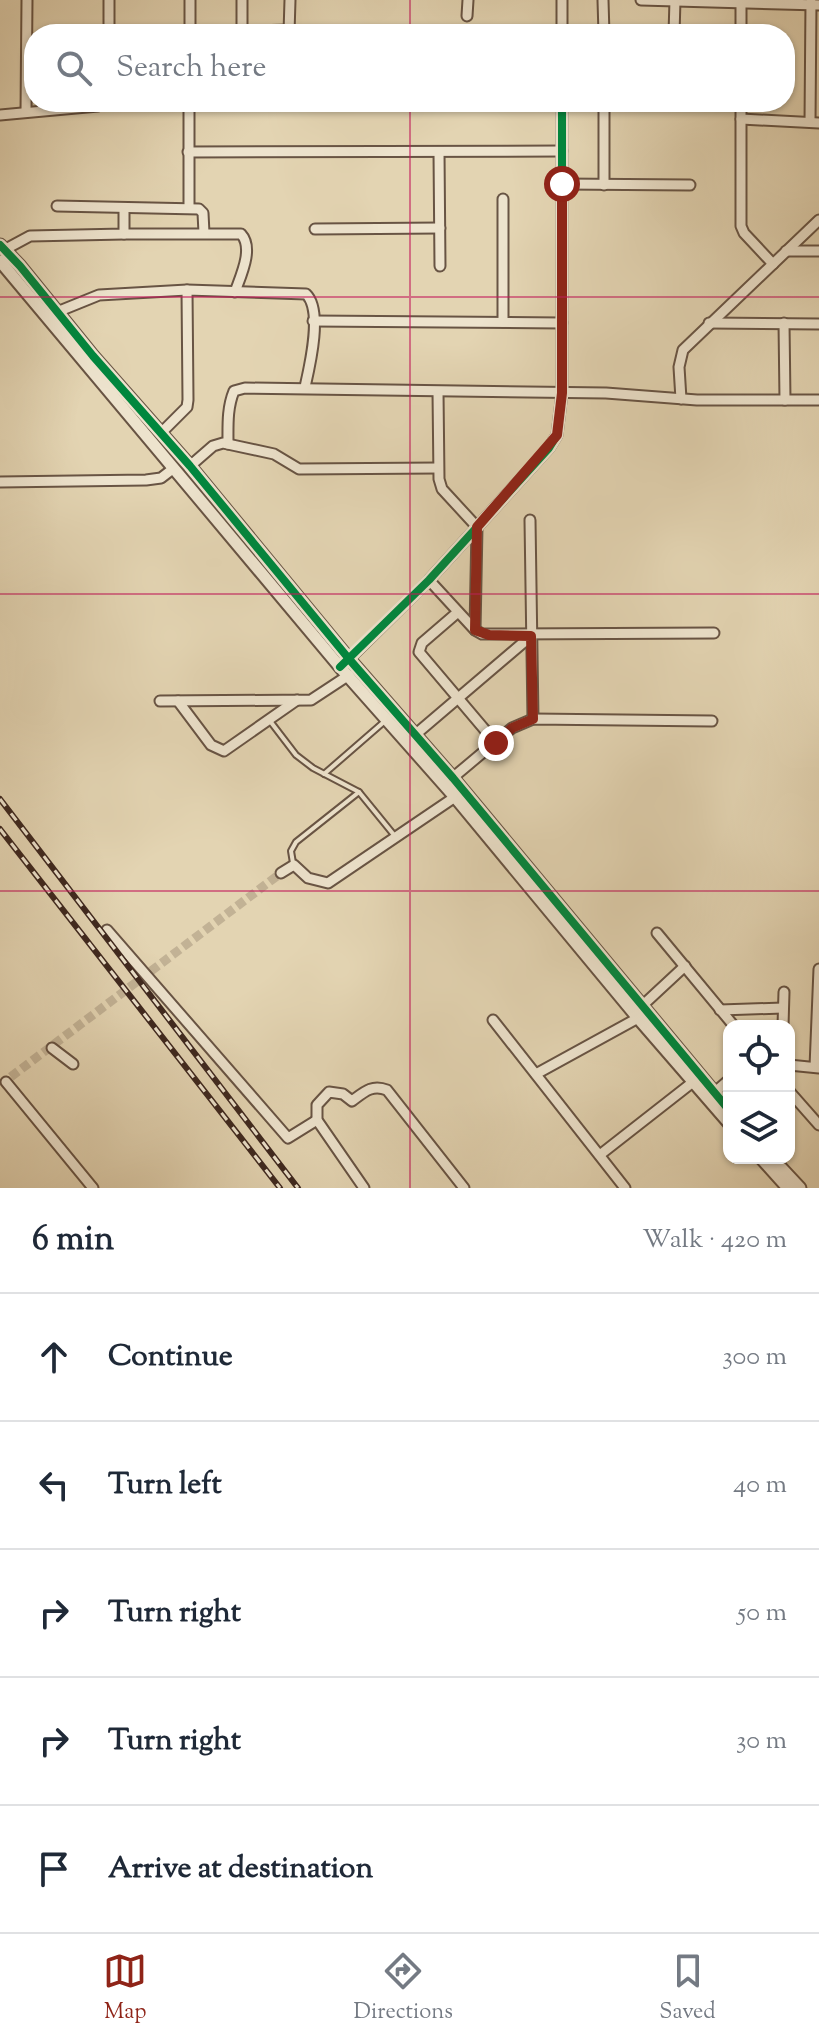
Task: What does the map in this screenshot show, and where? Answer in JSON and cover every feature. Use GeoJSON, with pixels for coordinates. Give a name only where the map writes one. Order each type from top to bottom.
{"type":"FeatureCollection","features":[{"type":"Feature","properties":{"kind":"street"},"geometry":{"type":"LineString","coordinates":[[27,0],[27,24]]}},
{"type":"Feature","properties":{"kind":"street"},"geometry":{"type":"LineString","coordinates":[[109,0],[109,24]]}},
{"type":"Feature","properties":{"kind":"street"},"geometry":{"type":"LineString","coordinates":[[190,0],[190,24]]}},
{"type":"Feature","properties":{"kind":"street"},"geometry":{"type":"LineString","coordinates":[[242,0],[242,24]]}},
{"type":"Feature","properties":{"kind":"street"},"geometry":{"type":"LineString","coordinates":[[289,24],[290,0]]}},
{"type":"Feature","properties":{"kind":"street"},"geometry":{"type":"LineString","coordinates":[[467,16],[468,0]]}},
{"type":"Feature","properties":{"kind":"street"},"geometry":{"type":"LineString","coordinates":[[562,0],[562,24]]}},
{"type":"Feature","properties":{"kind":"street"},"geometry":{"type":"LineString","coordinates":[[603,0],[604,24]]}},
{"type":"Feature","properties":{"kind":"street"},"geometry":{"type":"LineString","coordinates":[[641,0],[814,3],[814,122],[741,119]]}},
{"type":"Feature","properties":{"kind":"street"},"geometry":{"type":"LineString","coordinates":[[674,24],[675,0]]}},
{"type":"Feature","properties":{"kind":"street"},"geometry":{"type":"LineString","coordinates":[[741,1],[741,24]]}},
{"type":"Feature","properties":{"kind":"street"},"geometry":{"type":"LineString","coordinates":[[0,115],[26,112]]}},
{"type":"Feature","properties":{"kind":"street"},"geometry":{"type":"LineString","coordinates":[[189,112],[189,208]]}},
{"type":"Feature","properties":{"kind":"street"},"geometry":{"type":"LineString","coordinates":[[160,701],[311,700],[323,694],[557,435],[562,393],[562,112]]}},
{"type":"Feature","properties":{"kind":"street"},"geometry":{"type":"LineString","coordinates":[[604,112],[604,185]]}},
{"type":"Feature","properties":{"kind":"street"},"geometry":{"type":"LineString","coordinates":[[741,112],[741,226],[773,264]]}},
{"type":"Feature","properties":{"kind":"street"},"geometry":{"type":"LineString","coordinates":[[188,152],[562,151]]}},
{"type":"Feature","properties":{"kind":"street"},"geometry":{"type":"LineString","coordinates":[[439,152],[440,266]]}},
{"type":"Feature","properties":{"kind":"street"},"geometry":{"type":"LineString","coordinates":[[562,184],[690,185]]}},
{"type":"Feature","properties":{"kind":"street"},"geometry":{"type":"LineString","coordinates":[[503,199],[503,322]]}},
{"type":"Feature","properties":{"kind":"street"},"geometry":{"type":"LineString","coordinates":[[57,206],[201,210],[204,233]]}},
{"type":"Feature","properties":{"kind":"street"},"geometry":{"type":"LineString","coordinates":[[124,208],[124,234]]}},
{"type":"Feature","properties":{"kind":"street"},"geometry":{"type":"LineString","coordinates":[[681,399],[679,358],[690,341],[819,220]]}},
{"type":"Feature","properties":{"kind":"street"},"geometry":{"type":"LineString","coordinates":[[315,229],[440,228]]}},
{"type":"Feature","properties":{"kind":"street"},"geometry":{"type":"LineString","coordinates":[[1,252],[30,236],[235,233],[244,236],[246,256],[235,292]]}},
{"type":"Feature","properties":{"kind":"street"},"geometry":{"type":"LineString","coordinates":[[786,251],[819,251]]}},
{"type":"Feature","properties":{"kind":"street"},"geometry":{"type":"LineString","coordinates":[[1,252],[190,466],[387,719],[449,781],[643,1005],[723,1103]]}},
{"type":"Feature","properties":{"kind":"street"},"geometry":{"type":"LineString","coordinates":[[1,252],[174,468],[346,667],[416,734],[449,781],[455,797],[723,1116]]}},
{"type":"Feature","properties":{"kind":"street"},"geometry":{"type":"LineString","coordinates":[[161,433],[187,407],[187,290]]}},
{"type":"Feature","properties":{"kind":"street"},"geometry":{"type":"LineString","coordinates":[[57,312],[99,295],[187,290],[306,294],[312,301],[313,348],[305,387]]}},
{"type":"Feature","properties":{"kind":"street"},"geometry":{"type":"LineString","coordinates":[[313,321],[562,323]]}},
{"type":"Feature","properties":{"kind":"street"},"geometry":{"type":"LineString","coordinates":[[709,323],[819,324]]}},
{"type":"Feature","properties":{"kind":"street"},"geometry":{"type":"LineString","coordinates":[[784,323],[785,400]]}},
{"type":"Feature","properties":{"kind":"street"},"geometry":{"type":"LineString","coordinates":[[228,444],[228,414],[234,391],[245,388],[615,393],[681,399],[819,400]]}},
{"type":"Feature","properties":{"kind":"street"},"geometry":{"type":"LineString","coordinates":[[438,392],[438,468],[442,489],[477,527],[475,630]]}},
{"type":"Feature","properties":{"kind":"street"},"geometry":{"type":"LineString","coordinates":[[190,466],[213,446],[228,444],[274,454],[299,469],[438,468]]}},
{"type":"Feature","properties":{"kind":"street"},"geometry":{"type":"LineString","coordinates":[[0,482],[146,480],[161,478],[174,468]]}},
{"type":"Feature","properties":{"kind":"street"},"geometry":{"type":"LineString","coordinates":[[530,520],[533,719]]}},
{"type":"Feature","properties":{"kind":"street"},"geometry":{"type":"LineString","coordinates":[[429,580],[475,630],[489,635],[714,633]]}},
{"type":"Feature","properties":{"kind":"street"},"geometry":{"type":"LineString","coordinates":[[458,612],[419,648],[422,656],[496,743]]}},
{"type":"Feature","properties":{"kind":"street"},"geometry":{"type":"LineString","coordinates":[[416,734],[531,636]]}},
{"type":"Feature","properties":{"kind":"street"},"geometry":{"type":"LineString","coordinates":[[178,701],[217,749],[230,748],[297,700]]}},
{"type":"Feature","properties":{"kind":"street"},"geometry":{"type":"LineString","coordinates":[[449,781],[512,728],[533,719],[712,721]]}},
{"type":"Feature","properties":{"kind":"street"},"geometry":{"type":"LineString","coordinates":[[281,873],[294,865],[308,878],[328,883],[455,797]]}},
{"type":"Feature","properties":{"kind":"street"},"geometry":{"type":"LineString","coordinates":[[107,930],[288,1138],[317,1120]]}},
{"type":"Feature","properties":{"kind":"street"},"geometry":{"type":"LineString","coordinates":[[657,933],[729,1020]]}},
{"type":"Feature","properties":{"kind":"street"},"geometry":{"type":"LineString","coordinates":[[643,1005],[685,966]]}},
{"type":"Feature","properties":{"kind":"street"},"geometry":{"type":"LineString","coordinates":[[795,1065],[817,1067],[819,969]]}},
{"type":"Feature","properties":{"kind":"street"},"geometry":{"type":"LineString","coordinates":[[783,1020],[784,992]]}},
{"type":"Feature","properties":{"kind":"street"},"geometry":{"type":"LineString","coordinates":[[720,1010],[783,1008]]}},
{"type":"Feature","properties":{"kind":"street"},"geometry":{"type":"LineString","coordinates":[[536,1074],[638,1018]]}},
{"type":"Feature","properties":{"kind":"street"},"geometry":{"type":"LineString","coordinates":[[493,1020],[625,1188]]}},
{"type":"Feature","properties":{"kind":"street"},"geometry":{"type":"LineString","coordinates":[[52,1048],[73,1064]]}},
{"type":"Feature","properties":{"kind":"street"},"geometry":{"type":"LineString","coordinates":[[6,1082],[93,1188]]}},
{"type":"Feature","properties":{"kind":"street"},"geometry":{"type":"LineString","coordinates":[[601,1154],[693,1082]]}},
{"type":"Feature","properties":{"kind":"street"},"geometry":{"type":"LineString","coordinates":[[714,1093],[723,1085]]}},
{"type":"Feature","properties":{"kind":"street"},"geometry":{"type":"LineString","coordinates":[[364,1188],[317,1120],[317,1105],[329,1092],[343,1094],[352,1101],[370,1088],[378,1086],[387,1090],[464,1188]]}},
{"type":"Feature","properties":{"kind":"street"},"geometry":{"type":"LineString","coordinates":[[790,1092],[819,1125]]}},
{"type":"Feature","properties":{"kind":"street"},"geometry":{"type":"LineString","coordinates":[[766,1164],[782,1186]]}},
{"type":"Feature","properties":{"kind":"street"},"geometry":{"type":"LineString","coordinates":[[778,1164],[800,1188]]}},
{"type":"Feature","properties":{"kind":"lane"},"geometry":{"type":"LineString","coordinates":[[324,774],[387,719]]}},
{"type":"Feature","properties":{"kind":"lane"},"geometry":{"type":"LineString","coordinates":[[270,720],[296,755],[359,792],[396,837]]}},
{"type":"Feature","properties":{"kind":"lane"},"geometry":{"type":"LineString","coordinates":[[294,865],[291,851],[296,842],[359,792]]}},
{"type":"Feature","properties":{"kind":"tunnel"},"geometry":{"type":"LineString","coordinates":[[0,1085],[281,873]]}},
{"type":"Feature","properties":{"kind":"railway"},"geometry":{"type":"LineString","coordinates":[[0,799],[298,1188]]}},
{"type":"Feature","properties":{"kind":"railway"},"geometry":{"type":"LineString","coordinates":[[0,829],[280,1188]]}},
{"type":"Feature","properties":{"kind":"cycle path"},"geometry":{"type":"LineString","coordinates":[[340,667],[429,580],[549,448],[557,435],[562,393],[562,112]]}},
{"type":"Feature","properties":{"kind":"cycle path"},"geometry":{"type":"LineString","coordinates":[[0,245],[453,778],[723,1103]]}},
{"type":"Feature","properties":{"kind":"route"},"geometry":{"type":"LineString","coordinates":[[496,743],[512,728],[533,719],[531,636],[489,635],[475,630],[477,527],[549,448],[557,435],[562,393],[562,184]]}}]}
